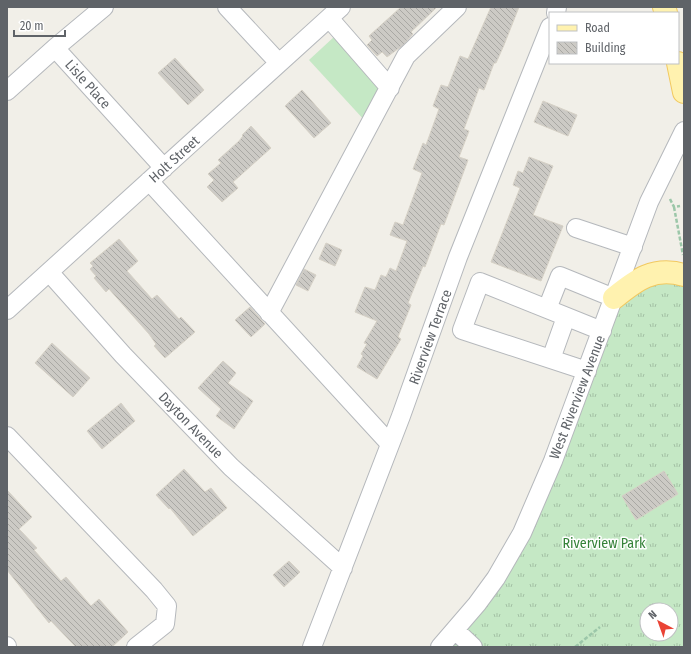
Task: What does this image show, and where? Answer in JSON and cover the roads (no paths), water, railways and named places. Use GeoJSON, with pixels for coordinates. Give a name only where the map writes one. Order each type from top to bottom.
{"type":"FeatureCollection","features":[{"type":"Feature","properties":{"kind":"main road"},"geometry":{"type":"LineString","coordinates":[[678,64],[684,92]]}},
{"type":"Feature","properties":{"kind":"main road"},"geometry":{"type":"LineString","coordinates":[[614,298],[630,286],[652,273],[665,272],[684,275]]}},
{"type":"Feature","properties":{"kind":"street"},"geometry":{"type":"LineString","coordinates":[[55,48],[104,7]]}},
{"type":"Feature","properties":{"kind":"street"},"geometry":{"type":"LineString","coordinates":[[227,7],[279,64]]}},
{"type":"Feature","properties":{"kind":"street"},"geometry":{"type":"LineString","coordinates":[[269,313],[406,56],[457,7]]}},
{"type":"Feature","properties":{"kind":"street"},"geometry":{"type":"LineString","coordinates":[[335,13],[390,88]]}},
{"type":"Feature","properties":{"kind":"street","name":"Holt Street"},"geometry":{"type":"LineString","coordinates":[[7,310],[335,13]]}},
{"type":"Feature","properties":{"kind":"street","name":"Riverview Terrace"},"geometry":{"type":"LineString","coordinates":[[312,647],[390,444],[458,257],[549,30]]}},
{"type":"Feature","properties":{"kind":"street","name":"Lisle Place"},"geometry":{"type":"LineString","coordinates":[[7,92],[55,48],[164,168]]}},
{"type":"Feature","properties":{"kind":"street","name":"West Riverview Avenue"},"geometry":{"type":"LineString","coordinates":[[440,647],[496,578],[522,533],[539,498],[649,202],[684,131]]}},
{"type":"Feature","properties":{"kind":"street"},"geometry":{"type":"LineString","coordinates":[[149,181],[390,444]]}},
{"type":"Feature","properties":{"kind":"street"},"geometry":{"type":"LineString","coordinates":[[576,228],[633,247]]}},
{"type":"Feature","properties":{"kind":"street","name":"Dayton Avenue"},"geometry":{"type":"LineString","coordinates":[[49,272],[123,355],[231,467],[343,568]]}},
{"type":"Feature","properties":{"kind":"street"},"geometry":{"type":"LineString","coordinates":[[547,308],[560,276],[614,298]]}},
{"type":"Feature","properties":{"kind":"street"},"geometry":{"type":"LineString","coordinates":[[587,371],[462,330],[480,282],[602,331]]}},
{"type":"Feature","properties":{"kind":"street"},"geometry":{"type":"LineString","coordinates":[[551,359],[566,316]]}},
{"type":"Feature","properties":{"kind":"street"},"geometry":{"type":"LineString","coordinates":[[7,436],[167,606],[165,624],[136,647]]}},
{"type":"Feature","properties":{"kind":"street"},"geometry":{"type":"LineString","coordinates":[[455,630],[473,647]]}},
{"type":"Feature","properties":{"kind":"park label","name":"Riverview Park"},"geometry":{"type":"Point","coordinates":[604,543]}}]}
